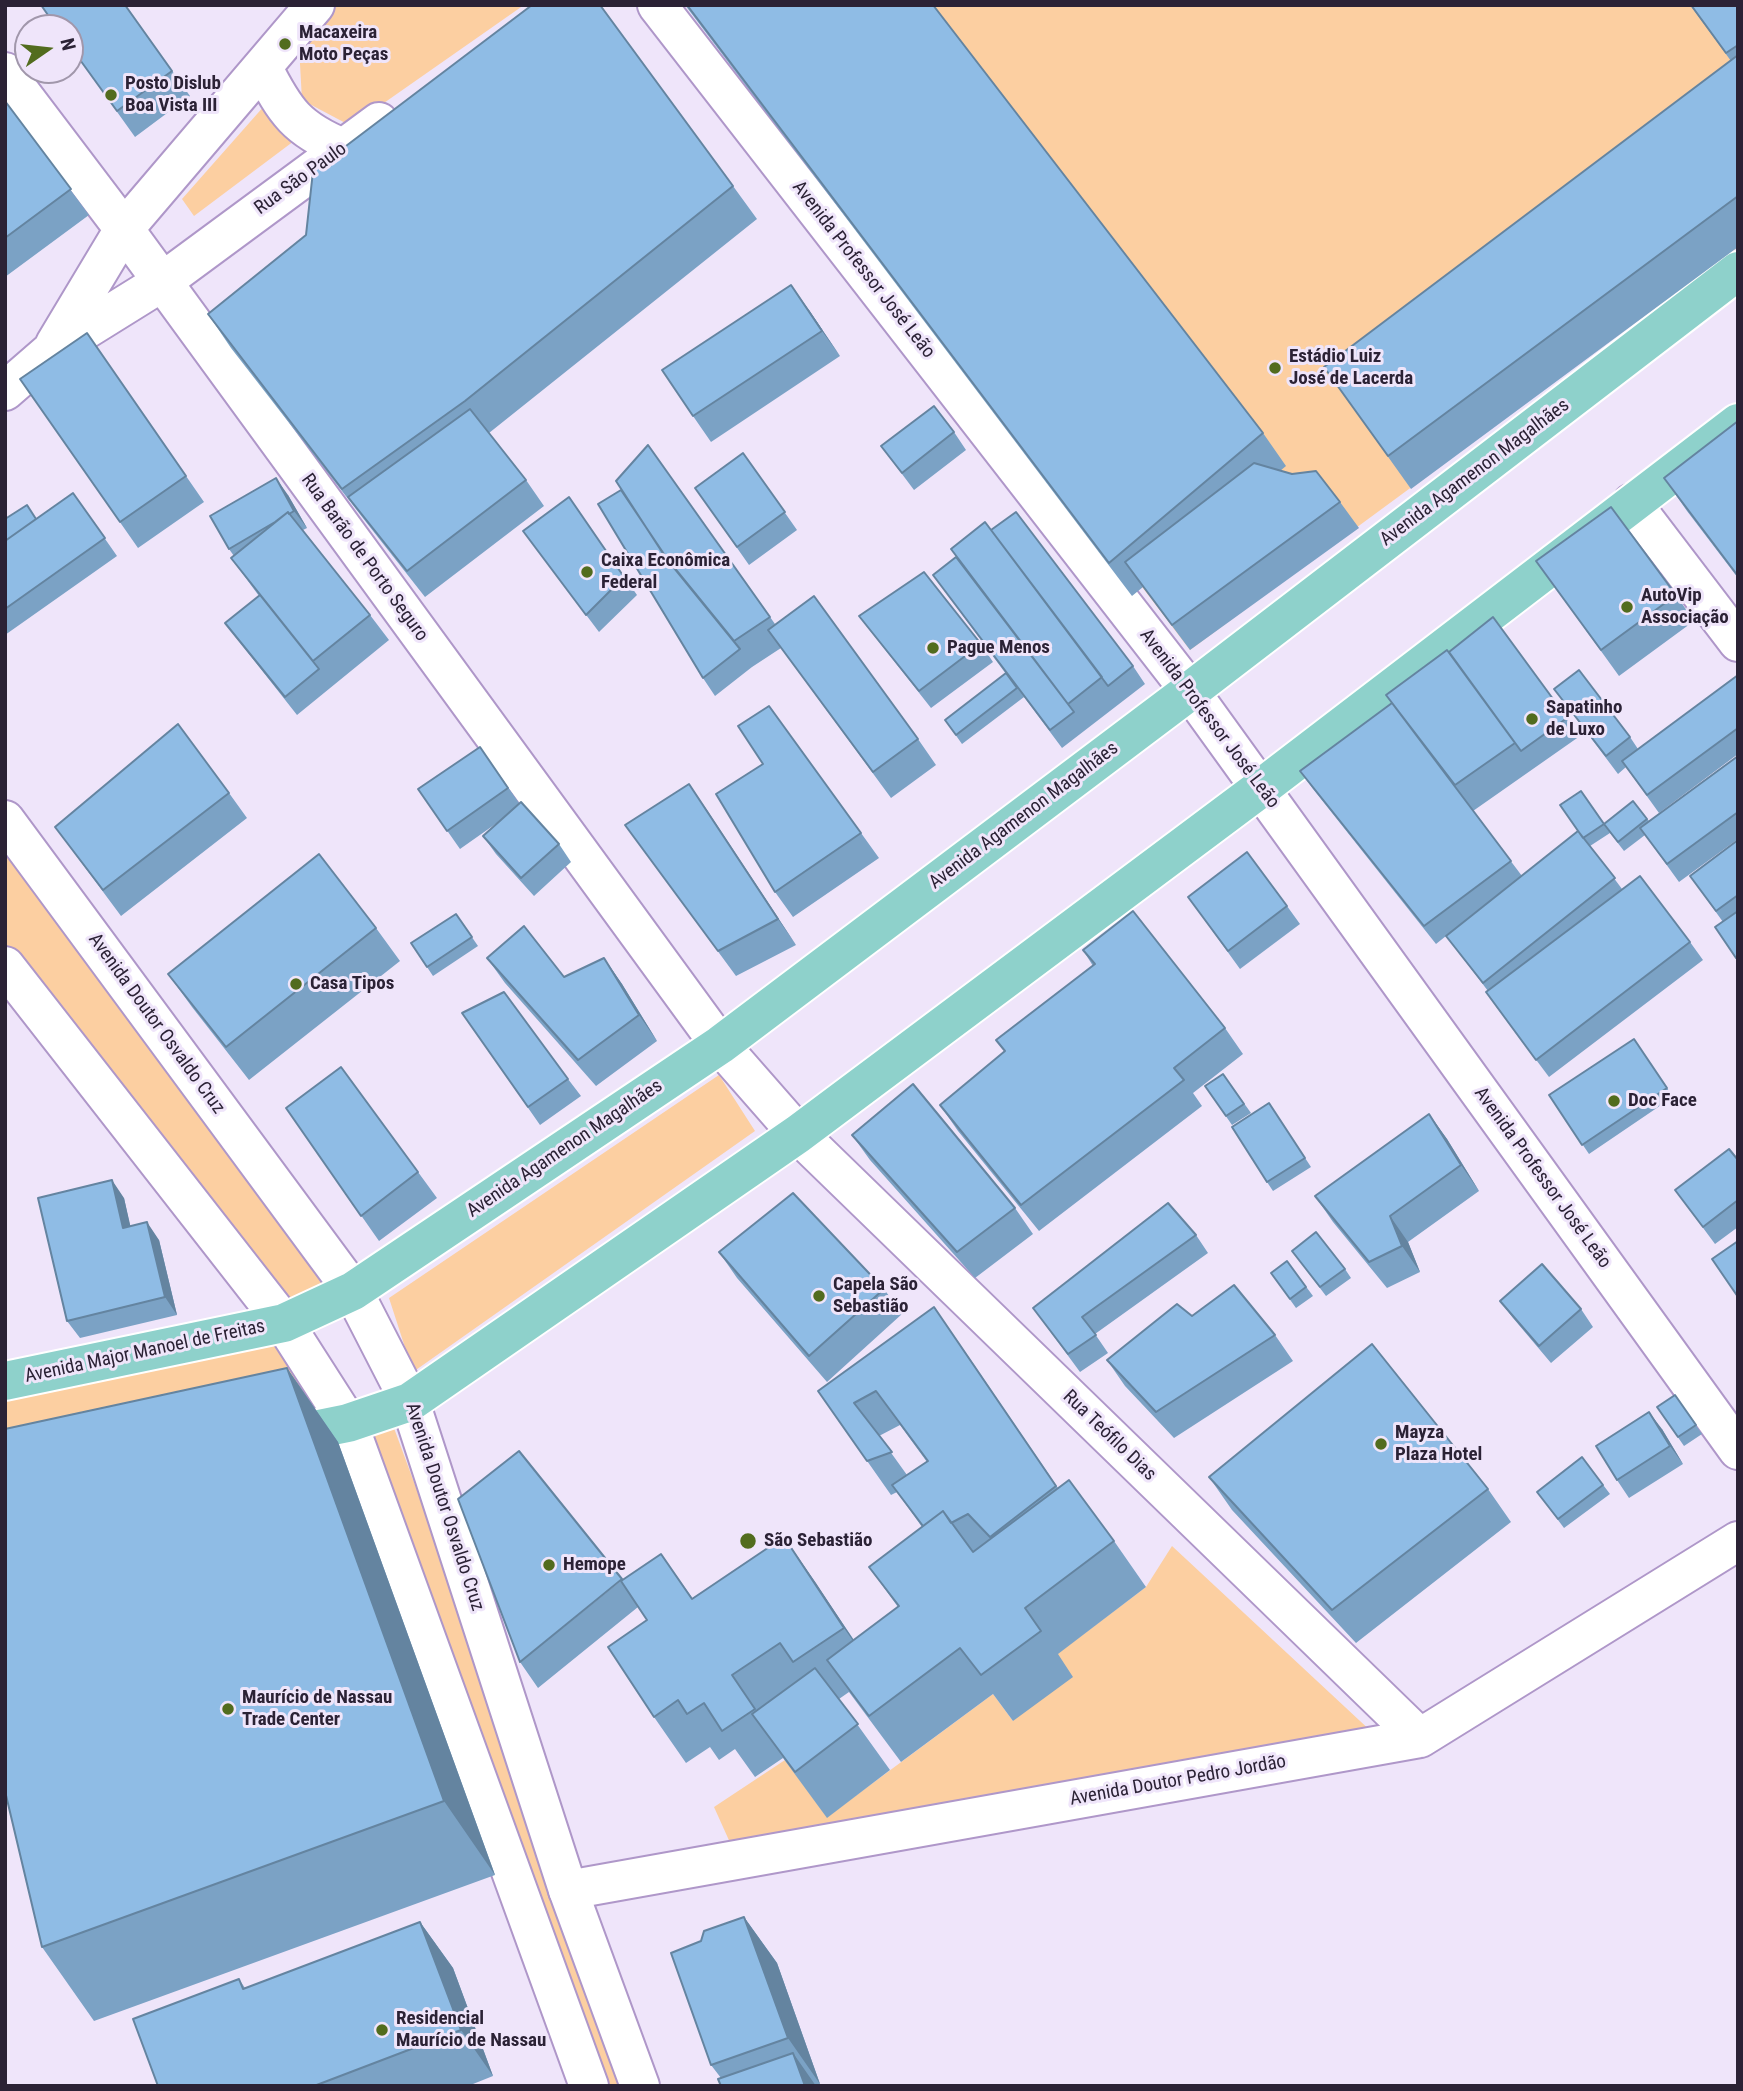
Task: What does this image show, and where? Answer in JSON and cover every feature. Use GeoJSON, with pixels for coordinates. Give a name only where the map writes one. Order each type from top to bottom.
{"type":"FeatureCollection","features":[{"type":"Feature","properties":{"kind":"main road","name":"Avenida Agamenon Magalhães"},"geometry":{"type":"LineString","coordinates":[[284,1323],[353,1291],[720,1045],[1190,691],[1738,271]]}},
{"type":"Feature","properties":{"kind":"main road"},"geometry":{"type":"LineString","coordinates":[[238,1445],[348,1423],[411,1402],[798,1134],[1261,788],[1738,423]]}},
{"type":"Feature","properties":{"kind":"main road","name":"Avenida Major Manoel de Freitas"},"geometry":{"type":"LineString","coordinates":[[5,1381],[284,1323]]}},
{"type":"Feature","properties":{"kind":"street"},"geometry":{"type":"LineString","coordinates":[[5,391],[51,351],[124,229],[315,5]]}},
{"type":"Feature","properties":{"kind":"street","name":"Avenida Professor José Leão"},"geometry":{"type":"LineString","coordinates":[[657,5],[1190,691],[1738,1450]]}},
{"type":"Feature","properties":{"kind":"street"},"geometry":{"type":"LineString","coordinates":[[263,68],[280,103],[298,124],[316,137],[343,148]]}},
{"type":"Feature","properties":{"kind":"street","name":"Rua Barão de Porto Seguro"},"geometry":{"type":"LineString","coordinates":[[5,72],[124,229],[720,1045],[798,1134]]}},
{"type":"Feature","properties":{"kind":"street","name":"Rua São Paulo"},"geometry":{"type":"LineString","coordinates":[[51,351],[162,282],[410,100]]}},
{"type":"Feature","properties":{"kind":"street"},"geometry":{"type":"LineString","coordinates":[[1632,503],[1738,642]]}},
{"type":"Feature","properties":{"kind":"street","name":"Avenida Doutor Osvaldo Cruz"},"geometry":{"type":"LineString","coordinates":[[5,820],[353,1291],[411,1402],[568,1890],[640,2086]]}},
{"type":"Feature","properties":{"kind":"street"},"geometry":{"type":"LineString","coordinates":[[5,966],[284,1323],[348,1423],[589,2086]]}},
{"type":"Feature","properties":{"kind":"street","name":"Rua Teófilo Dias"},"geometry":{"type":"LineString","coordinates":[[798,1134],[1420,1738]]}},
{"type":"Feature","properties":{"kind":"street","name":"Avenida Doutor Pedro Jordão"},"geometry":{"type":"LineString","coordinates":[[568,1890],[1420,1738],[1738,1541]]}},
{"type":"Feature","properties":{"kind":"shaded area"},"geometry":{"type":"Polygon","coordinates":[[[338,5],[524,5],[351,126],[302,100],[299,46],[338,5]]]}},
{"type":"Feature","properties":{"kind":"shaded area","name":"Estádio Luiz José de Lacerda"},"geometry":{"type":"Polygon","coordinates":[[[699,5],[1738,5],[1738,247],[1190,650],[699,5]]]}},
{"type":"Feature","properties":{"kind":"shaded area"},"geometry":{"type":"Polygon","coordinates":[[[265,105],[294,141],[194,216],[182,199],[265,105]]]}},
{"type":"Feature","properties":{"kind":"shaded area"},"geometry":{"type":"Polygon","coordinates":[[[5,851],[336,1288],[287,1306],[5,945],[5,851]]]}},
{"type":"Feature","properties":{"kind":"shaded area"},"geometry":{"type":"Polygon","coordinates":[[[719,1075],[755,1131],[413,1372],[389,1298],[719,1075]]]}},
{"type":"Feature","properties":{"kind":"shaded area"},"geometry":{"type":"Polygon","coordinates":[[[281,1344],[324,1403],[5,1466],[5,1401],[281,1344]]]}},
{"type":"Feature","properties":{"kind":"shaded area"},"geometry":{"type":"Polygon","coordinates":[[[391,1420],[637,2086],[597,2086],[359,1425],[391,1420]]]}},
{"type":"Feature","properties":{"kind":"shaded area"},"geometry":{"type":"Polygon","coordinates":[[[1172,1546],[1374,1734],[732,1847],[714,1807],[785,1760],[827,1817],[993,1694],[1013,1721],[1057,1654],[1146,1587],[1172,1546]]]}},
{"type":"Feature","properties":{"kind":"building"},"geometry":{"type":"Polygon","coordinates":[[[41,5],[125,5],[172,71],[117,111],[84,65],[84,14],[47,14],[41,5]]]}},
{"type":"Feature","properties":{"kind":"building"},"geometry":{"type":"Polygon","coordinates":[[[532,5],[600,5],[733,186],[465,401],[342,489],[208,314],[306,235],[313,171],[532,5]]]}},
{"type":"Feature","properties":{"kind":"building"},"geometry":{"type":"Polygon","coordinates":[[[687,5],[933,5],[1263,433],[1109,563],[687,5]]]}},
{"type":"Feature","properties":{"kind":"building"},"geometry":{"type":"Polygon","coordinates":[[[1691,5],[1738,5],[1738,45],[1726,53],[1691,5]]]}},
{"type":"Feature","properties":{"kind":"building"},"geometry":{"type":"Polygon","coordinates":[[[1738,55],[1738,196],[1388,456],[1324,367],[1738,55]]]}},
{"type":"Feature","properties":{"kind":"building"},"geometry":{"type":"Polygon","coordinates":[[[5,101],[71,189],[5,238],[5,101]]]}},
{"type":"Feature","properties":{"kind":"building"},"geometry":{"type":"Polygon","coordinates":[[[791,285],[822,331],[693,416],[662,370],[791,285]]]}},
{"type":"Feature","properties":{"kind":"building"},"geometry":{"type":"Polygon","coordinates":[[[87,333],[186,476],[120,522],[20,379],[87,333]]]}},
{"type":"Feature","properties":{"kind":"building"},"geometry":{"type":"Polygon","coordinates":[[[934,406],[954,432],[902,473],[881,446],[934,406]]]}},
{"type":"Feature","properties":{"kind":"building"},"geometry":{"type":"Polygon","coordinates":[[[470,409],[526,480],[407,571],[348,497],[470,409]]]}},
{"type":"Feature","properties":{"kind":"building"},"geometry":{"type":"Polygon","coordinates":[[[1738,421],[1738,576],[1664,478],[1738,421]]]}},
{"type":"Feature","properties":{"kind":"building"},"geometry":{"type":"Polygon","coordinates":[[[648,445],[770,617],[734,641],[664,555],[616,481],[648,445]]]}},
{"type":"Feature","properties":{"kind":"building"},"geometry":{"type":"Polygon","coordinates":[[[743,453],[785,512],[737,547],[695,488],[743,453]]]}},
{"type":"Feature","properties":{"kind":"building"},"geometry":{"type":"Polygon","coordinates":[[[1254,463],[1292,474],[1316,471],[1340,502],[1172,625],[1125,562],[1254,463]]]}},
{"type":"Feature","properties":{"kind":"building"},"geometry":{"type":"Polygon","coordinates":[[[276,478],[294,511],[289,514],[288,512],[229,549],[210,516],[276,478]]]}},
{"type":"Feature","properties":{"kind":"building"},"geometry":{"type":"Polygon","coordinates":[[[621,490],[670,563],[740,649],[703,678],[598,504],[621,490]]]}},
{"type":"Feature","properties":{"kind":"building"},"geometry":{"type":"Polygon","coordinates":[[[73,493],[105,538],[5,609],[5,541],[73,493]]]}},
{"type":"Feature","properties":{"kind":"building","name":"Caixa Econômica Federal"},"geometry":{"type":"Polygon","coordinates":[[[569,497],[624,577],[586,615],[523,531],[569,497]]]}},
{"type":"Feature","properties":{"kind":"building"},"geometry":{"type":"Polygon","coordinates":[[[27,505],[36,519],[5,541],[5,519],[27,505]]]}},
{"type":"Feature","properties":{"kind":"building","name":"AutoVip Associação"},"geometry":{"type":"Polygon","coordinates":[[[1611,507],[1676,595],[1601,650],[1536,561],[1611,507]]]}},
{"type":"Feature","properties":{"kind":"building"},"geometry":{"type":"Polygon","coordinates":[[[288,512],[370,615],[313,661],[231,558],[288,512]]]}},
{"type":"Feature","properties":{"kind":"building"},"geometry":{"type":"Polygon","coordinates":[[[1016,512],[1133,666],[1108,686],[991,530],[1016,512]]]}},
{"type":"Feature","properties":{"kind":"building"},"geometry":{"type":"Polygon","coordinates":[[[985,522],[1102,677],[1068,704],[951,549],[985,522]]]}},
{"type":"Feature","properties":{"kind":"building"},"geometry":{"type":"Polygon","coordinates":[[[956,557],[1074,712],[1050,730],[933,575],[956,557]]]}},
{"type":"Feature","properties":{"kind":"building","name":"Pague Menos"},"geometry":{"type":"Polygon","coordinates":[[[924,572],[981,644],[919,691],[859,616],[924,572]]]}},
{"type":"Feature","properties":{"kind":"building"},"geometry":{"type":"Polygon","coordinates":[[[260,595],[319,669],[285,697],[225,623],[260,595]]]}},
{"type":"Feature","properties":{"kind":"building"},"geometry":{"type":"Polygon","coordinates":[[[814,596],[918,739],[873,772],[768,630],[814,596]]]}},
{"type":"Feature","properties":{"kind":"building","name":"Sapatinho de Luxo"},"geometry":{"type":"Polygon","coordinates":[[[1493,617],[1567,718],[1521,751],[1449,652],[1493,617]]]}},
{"type":"Feature","properties":{"kind":"building"},"geometry":{"type":"Polygon","coordinates":[[[1447,650],[1515,743],[1455,785],[1386,695],[1447,650]]]}},
{"type":"Feature","properties":{"kind":"building"},"geometry":{"type":"Polygon","coordinates":[[[1579,670],[1630,737],[1606,756],[1554,689],[1579,670]]]}},
{"type":"Feature","properties":{"kind":"building"},"geometry":{"type":"Polygon","coordinates":[[[1006,673],[1017,688],[956,735],[945,720],[1006,673]]]}},
{"type":"Feature","properties":{"kind":"building"},"geometry":{"type":"Polygon","coordinates":[[[1738,675],[1738,728],[1647,795],[1622,761],[1738,675]]]}},
{"type":"Feature","properties":{"kind":"building"},"geometry":{"type":"Polygon","coordinates":[[[1392,703],[1511,861],[1424,926],[1300,771],[1392,703]]]}},
{"type":"Feature","properties":{"kind":"building"},"geometry":{"type":"Polygon","coordinates":[[[769,706],[861,833],[775,892],[716,794],[763,764],[738,726],[769,706]]]}},
{"type":"Feature","properties":{"kind":"building"},"geometry":{"type":"Polygon","coordinates":[[[178,724],[229,793],[103,890],[55,827],[178,724]]]}},
{"type":"Feature","properties":{"kind":"building"},"geometry":{"type":"Polygon","coordinates":[[[480,747],[508,788],[447,831],[418,789],[480,747]]]}},
{"type":"Feature","properties":{"kind":"building"},"geometry":{"type":"Polygon","coordinates":[[[1738,756],[1738,812],[1667,864],[1640,828],[1738,756]]]}},
{"type":"Feature","properties":{"kind":"building"},"geometry":{"type":"Polygon","coordinates":[[[689,784],[778,919],[718,951],[625,825],[689,784]]]}},
{"type":"Feature","properties":{"kind":"building"},"geometry":{"type":"Polygon","coordinates":[[[1581,791],[1604,824],[1583,838],[1560,805],[1581,791]]]}},
{"type":"Feature","properties":{"kind":"building"},"geometry":{"type":"Polygon","coordinates":[[[1633,801],[1647,819],[1618,842],[1604,824],[1633,801]]]}},
{"type":"Feature","properties":{"kind":"building"},"geometry":{"type":"Polygon","coordinates":[[[521,802],[559,844],[521,878],[483,836],[521,802]]]}},
{"type":"Feature","properties":{"kind":"building"},"geometry":{"type":"Polygon","coordinates":[[[1578,831],[1615,878],[1483,983],[1446,936],[1578,831]]]}},
{"type":"Feature","properties":{"kind":"building"},"geometry":{"type":"Polygon","coordinates":[[[1738,840],[1738,895],[1716,911],[1690,876],[1738,840]]]}},
{"type":"Feature","properties":{"kind":"building"},"geometry":{"type":"Polygon","coordinates":[[[1247,852],[1287,906],[1228,951],[1188,897],[1247,852]]]}},
{"type":"Feature","properties":{"kind":"building"},"geometry":{"type":"Polygon","coordinates":[[[319,854],[376,928],[226,1047],[168,974],[319,854]]]}},
{"type":"Feature","properties":{"kind":"building"},"geometry":{"type":"Polygon","coordinates":[[[1640,876],[1690,942],[1536,1060],[1486,992],[1640,876]]]}},
{"type":"Feature","properties":{"kind":"building"},"geometry":{"type":"Polygon","coordinates":[[[1133,911],[1225,1028],[1174,1068],[1184,1080],[1021,1205],[940,1105],[1005,1051],[996,1040],[1095,964],[1083,950],[1133,911]]]}},
{"type":"Feature","properties":{"kind":"building"},"geometry":{"type":"Polygon","coordinates":[[[1738,911],[1738,956],[1736,958],[1715,927],[1738,911]]]}},
{"type":"Feature","properties":{"kind":"building"},"geometry":{"type":"Polygon","coordinates":[[[456,914],[472,937],[427,967],[411,943],[456,914]]]}},
{"type":"Feature","properties":{"kind":"building"},"geometry":{"type":"Polygon","coordinates":[[[524,926],[564,977],[604,958],[639,1015],[578,1060],[487,958],[524,926]]]}},
{"type":"Feature","properties":{"kind":"building"},"geometry":{"type":"Polygon","coordinates":[[[504,992],[568,1079],[528,1107],[462,1013],[504,992]]]}},
{"type":"Feature","properties":{"kind":"building","name":"Doc Face"},"geometry":{"type":"Polygon","coordinates":[[[1634,1039],[1667,1088],[1582,1145],[1549,1095],[1634,1039]]]}},
{"type":"Feature","properties":{"kind":"building"},"geometry":{"type":"Polygon","coordinates":[[[341,1067],[418,1172],[361,1216],[286,1108],[341,1067]]]}},
{"type":"Feature","properties":{"kind":"building"},"geometry":{"type":"Polygon","coordinates":[[[1223,1074],[1244,1104],[1226,1116],[1205,1086],[1223,1074]]]}},
{"type":"Feature","properties":{"kind":"building"},"geometry":{"type":"Polygon","coordinates":[[[913,1084],[1015,1208],[957,1252],[852,1135],[913,1084]]]}},
{"type":"Feature","properties":{"kind":"building"},"geometry":{"type":"Polygon","coordinates":[[[1269,1103],[1305,1158],[1267,1182],[1232,1127],[1269,1103]]]}},
{"type":"Feature","properties":{"kind":"building"},"geometry":{"type":"Polygon","coordinates":[[[1429,1114],[1461,1165],[1390,1216],[1402,1246],[1369,1262],[1315,1196],[1429,1114]]]}},
{"type":"Feature","properties":{"kind":"building"},"geometry":{"type":"Polygon","coordinates":[[[1729,1149],[1738,1160],[1738,1200],[1703,1227],[1675,1190],[1729,1149]]]}},
{"type":"Feature","properties":{"kind":"building"},"geometry":{"type":"Polygon","coordinates":[[[112,1180],[123,1228],[147,1222],[165,1297],[67,1321],[38,1198],[112,1180]]]}},
{"type":"Feature","properties":{"kind":"building","name":"Capela São Sebastião"},"geometry":{"type":"Polygon","coordinates":[[[793,1193],[884,1289],[809,1356],[719,1252],[793,1193]]]}},
{"type":"Feature","properties":{"kind":"building"},"geometry":{"type":"Polygon","coordinates":[[[1168,1203],[1196,1235],[1082,1317],[1096,1335],[1068,1354],[1033,1308],[1168,1203]]]}},
{"type":"Feature","properties":{"kind":"building"},"geometry":{"type":"Polygon","coordinates":[[[1316,1232],[1345,1269],[1320,1287],[1292,1251],[1316,1232]]]}},
{"type":"Feature","properties":{"kind":"building"},"geometry":{"type":"Polygon","coordinates":[[[1738,1241],[1738,1297],[1712,1259],[1738,1241]]]}},
{"type":"Feature","properties":{"kind":"building"},"geometry":{"type":"Polygon","coordinates":[[[1287,1261],[1306,1287],[1290,1299],[1271,1273],[1287,1261]]]}},
{"type":"Feature","properties":{"kind":"building"},"geometry":{"type":"Polygon","coordinates":[[[1542,1264],[1581,1309],[1539,1346],[1500,1301],[1542,1264]]]}},
{"type":"Feature","properties":{"kind":"building"},"geometry":{"type":"Polygon","coordinates":[[[1234,1285],[1275,1335],[1156,1412],[1107,1360],[1177,1304],[1192,1316],[1234,1285]]]}},
{"type":"Feature","properties":{"kind":"building"},"geometry":{"type":"Polygon","coordinates":[[[934,1307],[1056,1486],[990,1537],[968,1514],[951,1523],[943,1511],[923,1526],[892,1485],[928,1461],[876,1391],[854,1403],[892,1452],[867,1461],[818,1391],[934,1307]]]}},
{"type":"Feature","properties":{"kind":"building","name":"Mayza Plaza Hotel"},"geometry":{"type":"Polygon","coordinates":[[[1372,1344],[1488,1489],[1332,1610],[1209,1477],[1372,1344]]]}},
{"type":"Feature","properties":{"kind":"building","name":"Maurício de Nassau Trade Center"},"geometry":{"type":"Polygon","coordinates":[[[287,1368],[444,1801],[42,1947],[5,1791],[5,1429],[287,1368]]]}},
{"type":"Feature","properties":{"kind":"building"},"geometry":{"type":"Polygon","coordinates":[[[1675,1395],[1696,1425],[1678,1437],[1657,1407],[1675,1395]]]}},
{"type":"Feature","properties":{"kind":"building"},"geometry":{"type":"Polygon","coordinates":[[[1649,1412],[1670,1446],[1617,1480],[1596,1446],[1649,1412]]]}},
{"type":"Feature","properties":{"kind":"building","name":"Hemope"},"geometry":{"type":"Polygon","coordinates":[[[519,1451],[622,1579],[520,1662],[458,1499],[519,1451]]]}},
{"type":"Feature","properties":{"kind":"building"},"geometry":{"type":"Polygon","coordinates":[[[1582,1457],[1603,1485],[1558,1519],[1537,1492],[1582,1457]]]}},
{"type":"Feature","properties":{"kind":"building"},"geometry":{"type":"Polygon","coordinates":[[[1069,1480],[1114,1541],[1025,1608],[1041,1631],[981,1675],[960,1648],[869,1716],[827,1660],[899,1606],[869,1567],[943,1511],[973,1552],[1069,1480]]]}},
{"type":"Feature","properties":{"kind":"building"},"geometry":{"type":"Polygon","coordinates":[[[784,1537],[844,1628],[793,1662],[780,1643],[732,1675],[755,1709],[722,1731],[704,1703],[687,1714],[678,1700],[654,1717],[608,1647],[647,1620],[621,1581],[661,1554],[692,1599],[784,1537]]]}},
{"type":"Feature","properties":{"kind":"building"},"geometry":{"type":"Polygon","coordinates":[[[815,1668],[858,1724],[795,1772],[752,1714],[815,1668]]]}},
{"type":"Feature","properties":{"kind":"building"},"geometry":{"type":"Polygon","coordinates":[[[744,1917],[788,2038],[711,2065],[671,1953],[701,1941],[704,1931],[744,1917]]]}},
{"type":"Feature","properties":{"kind":"building"},"geometry":{"type":"Polygon","coordinates":[[[420,1922],[461,2030],[314,2086],[158,2086],[133,2019],[239,1979],[243,1989],[420,1922]]]}},
{"type":"Feature","properties":{"kind":"building"},"geometry":{"type":"Polygon","coordinates":[[[793,2053],[805,2086],[721,2086],[718,2079],[793,2053]]]}},
{"type":"Feature","properties":{"kind":"place","name":"Macaxeira Moto Peças"},"geometry":{"type":"Point","coordinates":[285,44]}},
{"type":"Feature","properties":{"kind":"place","name":"Posto Dislub Boa Vista III"},"geometry":{"type":"Point","coordinates":[111,95]}},
{"type":"Feature","properties":{"kind":"place","name":"Estádio Luiz José de Lacerda"},"geometry":{"type":"Point","coordinates":[1275,368]}},
{"type":"Feature","properties":{"kind":"place","name":"Caixa Econômica Federal"},"geometry":{"type":"Point","coordinates":[587,572]}},
{"type":"Feature","properties":{"kind":"place","name":"AutoVip Associação"},"geometry":{"type":"Point","coordinates":[1627,607]}},
{"type":"Feature","properties":{"kind":"place","name":"Pague Menos"},"geometry":{"type":"Point","coordinates":[933,648]}},
{"type":"Feature","properties":{"kind":"place","name":"Sapatinho de Luxo"},"geometry":{"type":"Point","coordinates":[1532,719]}},
{"type":"Feature","properties":{"kind":"place","name":"Casa Tipos"},"geometry":{"type":"Point","coordinates":[296,984]}},
{"type":"Feature","properties":{"kind":"place","name":"Doc Face"},"geometry":{"type":"Point","coordinates":[1614,1101]}},
{"type":"Feature","properties":{"kind":"place","name":"Capela São Sebastião"},"geometry":{"type":"Point","coordinates":[819,1296]}},
{"type":"Feature","properties":{"kind":"place","name":"Mayza Plaza Hotel"},"geometry":{"type":"Point","coordinates":[1381,1444]}},
{"type":"Feature","properties":{"kind":"place","name":"São Sebastião"},"geometry":{"type":"Point","coordinates":[748,1541]}},
{"type":"Feature","properties":{"kind":"place","name":"Hemope"},"geometry":{"type":"Point","coordinates":[549,1565]}},
{"type":"Feature","properties":{"kind":"place","name":"Maurício de Nassau Trade Center"},"geometry":{"type":"Point","coordinates":[228,1709]}},
{"type":"Feature","properties":{"kind":"place","name":"Residencial Maurício de Nassau"},"geometry":{"type":"Point","coordinates":[382,2030]}}]}
